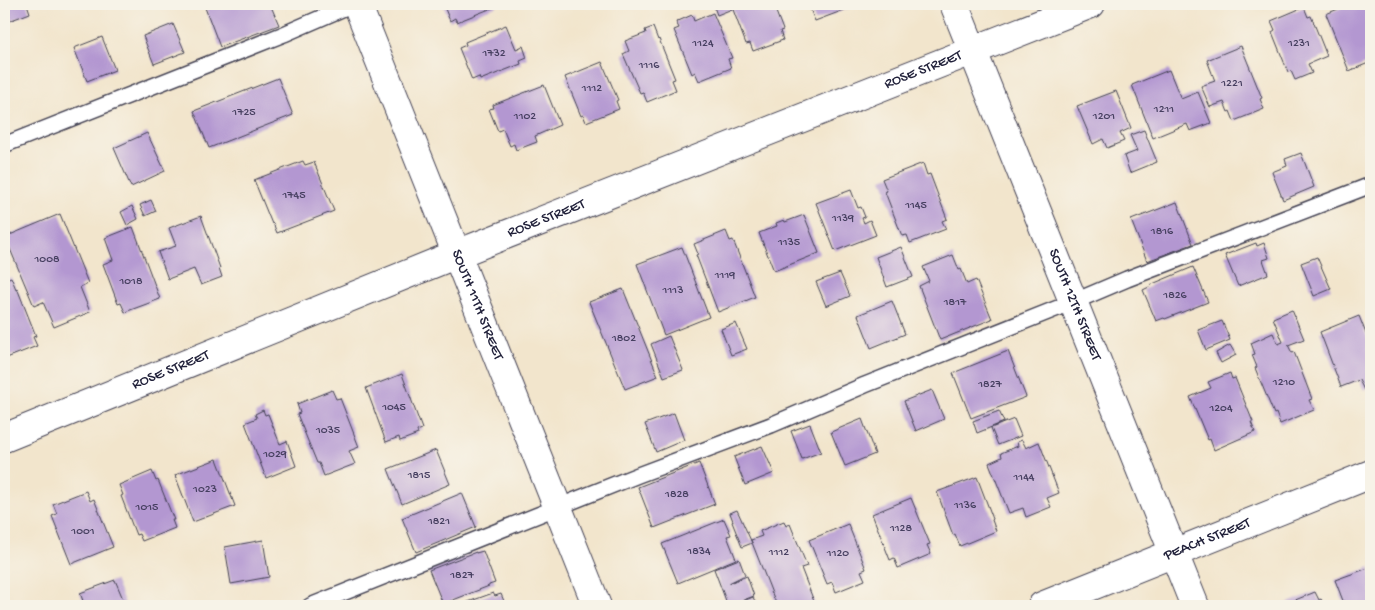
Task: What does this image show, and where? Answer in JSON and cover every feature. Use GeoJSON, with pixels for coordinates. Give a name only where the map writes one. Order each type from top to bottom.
{"type":"FeatureCollection","features":[{"type":"Feature","properties":{"kind":"street","name":"SOUTH 11TH STREET"},"geometry":{"type":"LineString","coordinates":[[355,4],[597,606]]}},
{"type":"Feature","properties":{"kind":"street","name":"SOUTH 12TH STREET"},"geometry":{"type":"LineString","coordinates":[[954,4],[1195,606]]}},
{"type":"Feature","properties":{"kind":"street","name":"ROSE STREET"},"geometry":{"type":"LineString","coordinates":[[4,438],[457,254],[1091,4]]}},
{"type":"Feature","properties":{"kind":"street","name":"PEACH STREET"},"geometry":{"type":"LineString","coordinates":[[1042,606],[1371,474]]}},
{"type":"Feature","properties":{"kind":"lane"},"geometry":{"type":"LineString","coordinates":[[4,145],[355,4]]}},
{"type":"Feature","properties":{"kind":"lane"},"geometry":{"type":"LineString","coordinates":[[310,606],[558,506],[771,425],[896,372],[1127,279],[1371,185]]}},
{"type":"Feature","properties":{"kind":"building"},"geometry":{"type":"Polygon","coordinates":[[[4,4],[27,4],[30,13],[9,21],[4,19],[4,4]]]}},
{"type":"Feature","properties":{"kind":"building"},"geometry":{"type":"Polygon","coordinates":[[[270,4],[279,25],[220,47],[204,5],[270,4]]]}},
{"type":"Feature","properties":{"kind":"building"},"geometry":{"type":"Polygon","coordinates":[[[443,4],[497,4],[497,6],[457,22],[455,18],[450,21],[443,4]]]}},
{"type":"Feature","properties":{"kind":"building"},"geometry":{"type":"Polygon","coordinates":[[[713,4],[730,4],[732,9],[717,15],[713,4]]]}},
{"type":"Feature","properties":{"kind":"building"},"geometry":{"type":"Polygon","coordinates":[[[733,4],[773,4],[783,30],[780,31],[783,40],[753,51],[750,43],[746,44],[732,7],[734,6],[733,4]]]}},
{"type":"Feature","properties":{"kind":"building"},"geometry":{"type":"Polygon","coordinates":[[[808,4],[860,4],[815,21],[808,4]]]}},
{"type":"Feature","properties":{"kind":"building"},"geometry":{"type":"Polygon","coordinates":[[[1350,4],[1370,4],[1371,6],[1371,62],[1349,71],[1326,14],[1350,4]]]}},
{"type":"Feature","properties":{"kind":"building"},"geometry":{"type":"Polygon","coordinates":[[[1304,7],[1308,17],[1311,16],[1327,56],[1308,64],[1312,73],[1295,80],[1291,71],[1288,72],[1272,32],[1275,30],[1271,21],[1304,7]]]}},
{"type":"Feature","properties":{"kind":"building"},"geometry":{"type":"Polygon","coordinates":[[[713,13],[732,58],[728,59],[731,68],[699,81],[695,72],[692,74],[674,30],[679,28],[676,22],[692,15],[694,21],[713,13]]]}},
{"type":"Feature","properties":{"kind":"building"},"geometry":{"type":"Polygon","coordinates":[[[173,24],[185,52],[154,64],[143,36],[173,24]]]}},
{"type":"Feature","properties":{"kind":"building"},"geometry":{"type":"Polygon","coordinates":[[[506,25],[516,49],[523,46],[527,58],[520,61],[521,64],[480,80],[479,77],[472,80],[459,48],[466,45],[465,42],[506,25]]]}},
{"type":"Feature","properties":{"kind":"building"},"geometry":{"type":"Polygon","coordinates":[[[653,27],[675,79],[672,80],[676,90],[647,102],[643,92],[640,93],[623,54],[629,51],[625,41],[646,33],[645,30],[653,27]]]}},
{"type":"Feature","properties":{"kind":"building"},"geometry":{"type":"Polygon","coordinates":[[[102,37],[115,70],[87,81],[74,48],[102,37]]]}},
{"type":"Feature","properties":{"kind":"building"},"geometry":{"type":"Polygon","coordinates":[[[1241,46],[1262,98],[1260,99],[1264,109],[1234,121],[1224,102],[1210,107],[1201,86],[1215,81],[1207,60],[1241,46]]]}},
{"type":"Feature","properties":{"kind":"building"},"geometry":{"type":"Polygon","coordinates":[[[602,62],[618,100],[616,101],[619,109],[586,122],[583,115],[581,116],[565,77],[602,62]]]}},
{"type":"Feature","properties":{"kind":"building"},"geometry":{"type":"Polygon","coordinates":[[[1169,70],[1181,99],[1198,92],[1211,123],[1190,131],[1187,124],[1153,138],[1132,85],[1169,70]]]}},
{"type":"Feature","properties":{"kind":"building"},"geometry":{"type":"Polygon","coordinates":[[[278,78],[293,115],[209,148],[194,111],[278,78]]]}},
{"type":"Feature","properties":{"kind":"building"},"geometry":{"type":"Polygon","coordinates":[[[544,85],[560,125],[535,136],[537,142],[516,150],[514,144],[510,146],[503,129],[498,131],[489,109],[494,108],[493,105],[544,85]]]}},
{"type":"Feature","properties":{"kind":"building"},"geometry":{"type":"Polygon","coordinates":[[[1116,91],[1131,128],[1120,133],[1124,141],[1107,148],[1103,139],[1093,144],[1077,106],[1116,91]]]}},
{"type":"Feature","properties":{"kind":"building"},"geometry":{"type":"Polygon","coordinates":[[[1144,130],[1157,162],[1130,173],[1124,156],[1137,151],[1130,135],[1144,130]]]}},
{"type":"Feature","properties":{"kind":"building"},"geometry":{"type":"Polygon","coordinates":[[[147,133],[165,171],[131,187],[114,148],[147,133]]]}},
{"type":"Feature","properties":{"kind":"building"},"geometry":{"type":"Polygon","coordinates":[[[1301,153],[1314,187],[1283,200],[1272,172],[1287,166],[1285,159],[1301,153]]]}},
{"type":"Feature","properties":{"kind":"building"},"geometry":{"type":"Polygon","coordinates":[[[303,161],[305,165],[314,162],[334,211],[277,233],[254,180],[303,161]]]}},
{"type":"Feature","properties":{"kind":"building"},"geometry":{"type":"Polygon","coordinates":[[[923,163],[927,175],[930,174],[947,219],[942,221],[946,229],[910,243],[907,235],[902,236],[882,179],[923,163]]]}},
{"type":"Feature","properties":{"kind":"building"},"geometry":{"type":"Polygon","coordinates":[[[851,190],[858,208],[861,207],[865,217],[862,218],[864,223],[870,220],[876,235],[835,251],[816,203],[851,190]]]}},
{"type":"Feature","properties":{"kind":"building"},"geometry":{"type":"Polygon","coordinates":[[[151,200],[156,211],[145,216],[140,205],[151,200]]]}},
{"type":"Feature","properties":{"kind":"building"},"geometry":{"type":"Polygon","coordinates":[[[1177,202],[1193,244],[1147,261],[1131,220],[1177,202]]]}},
{"type":"Feature","properties":{"kind":"building"},"geometry":{"type":"Polygon","coordinates":[[[132,206],[138,219],[127,225],[121,212],[132,206]]]}},
{"type":"Feature","properties":{"kind":"building"},"geometry":{"type":"Polygon","coordinates":[[[60,214],[88,283],[80,287],[90,312],[54,327],[43,302],[34,306],[5,237],[60,214]]]}},
{"type":"Feature","properties":{"kind":"building"},"geometry":{"type":"Polygon","coordinates":[[[804,215],[819,253],[774,271],[759,233],[777,226],[776,223],[784,220],[785,222],[804,215]]]}},
{"type":"Feature","properties":{"kind":"building"},"geometry":{"type":"Polygon","coordinates":[[[201,216],[222,277],[201,285],[194,269],[168,279],[158,252],[176,246],[169,228],[201,216]]]}},
{"type":"Feature","properties":{"kind":"building"},"geometry":{"type":"Polygon","coordinates":[[[133,227],[160,299],[125,312],[121,303],[118,304],[103,264],[113,260],[105,238],[133,227]]]}},
{"type":"Feature","properties":{"kind":"building"},"geometry":{"type":"Polygon","coordinates":[[[726,231],[730,241],[733,240],[755,297],[718,312],[696,255],[698,254],[694,244],[726,231]]]}},
{"type":"Feature","properties":{"kind":"building"},"geometry":{"type":"Polygon","coordinates":[[[1256,243],[1257,246],[1264,243],[1269,258],[1263,260],[1268,274],[1238,286],[1225,255],[1256,243]]]}},
{"type":"Feature","properties":{"kind":"building"},"geometry":{"type":"Polygon","coordinates":[[[682,247],[709,317],[664,335],[637,264],[682,247]]]}},
{"type":"Feature","properties":{"kind":"building"},"geometry":{"type":"Polygon","coordinates":[[[901,247],[913,277],[887,287],[876,257],[901,247]]]}},
{"type":"Feature","properties":{"kind":"building"},"geometry":{"type":"Polygon","coordinates":[[[953,255],[967,284],[976,280],[992,319],[940,340],[919,286],[929,281],[923,267],[953,255]]]}},
{"type":"Feature","properties":{"kind":"building"},"geometry":{"type":"Polygon","coordinates":[[[1317,257],[1331,289],[1314,296],[1301,263],[1317,257]]]}},
{"type":"Feature","properties":{"kind":"building"},"geometry":{"type":"Polygon","coordinates":[[[1193,267],[1208,302],[1156,321],[1143,290],[1150,285],[1193,267]]]}},
{"type":"Feature","properties":{"kind":"building"},"geometry":{"type":"Polygon","coordinates":[[[840,273],[850,296],[826,306],[816,282],[840,273]]]}},
{"type":"Feature","properties":{"kind":"building"},"geometry":{"type":"Polygon","coordinates":[[[11,277],[36,336],[33,337],[37,346],[4,359],[4,280],[11,277]]]}},
{"type":"Feature","properties":{"kind":"building"},"geometry":{"type":"Polygon","coordinates":[[[623,289],[658,376],[625,389],[589,302],[623,289]]]}},
{"type":"Feature","properties":{"kind":"building"},"geometry":{"type":"Polygon","coordinates":[[[892,301],[905,334],[871,348],[858,315],[892,301]]]}},
{"type":"Feature","properties":{"kind":"building"},"geometry":{"type":"Polygon","coordinates":[[[1292,310],[1304,339],[1288,345],[1292,353],[1294,352],[1312,399],[1309,400],[1314,410],[1280,424],[1255,368],[1257,367],[1252,355],[1255,354],[1251,343],[1273,333],[1278,344],[1283,342],[1273,318],[1292,310]]]}},
{"type":"Feature","properties":{"kind":"building"},"geometry":{"type":"Polygon","coordinates":[[[1359,316],[1371,346],[1371,386],[1364,390],[1359,380],[1341,387],[1320,332],[1359,316]]]}},
{"type":"Feature","properties":{"kind":"building"},"geometry":{"type":"Polygon","coordinates":[[[1222,321],[1230,340],[1206,350],[1198,330],[1222,321]]]}},
{"type":"Feature","properties":{"kind":"building"},"geometry":{"type":"Polygon","coordinates":[[[736,323],[747,349],[731,355],[721,329],[736,323]]]}},
{"type":"Feature","properties":{"kind":"building"},"geometry":{"type":"Polygon","coordinates":[[[669,336],[683,370],[664,377],[651,344],[669,336]]]}},
{"type":"Feature","properties":{"kind":"building"},"geometry":{"type":"Polygon","coordinates":[[[1230,345],[1236,355],[1221,363],[1216,353],[1230,345]]]}},
{"type":"Feature","properties":{"kind":"building"},"geometry":{"type":"Polygon","coordinates":[[[1008,351],[1026,397],[971,418],[953,373],[1008,351]]]}},
{"type":"Feature","properties":{"kind":"building"},"geometry":{"type":"Polygon","coordinates":[[[1230,373],[1232,379],[1235,378],[1253,422],[1251,422],[1255,432],[1214,450],[1190,397],[1211,388],[1208,382],[1230,373]]]}},
{"type":"Feature","properties":{"kind":"building"},"geometry":{"type":"Polygon","coordinates":[[[402,374],[422,429],[417,431],[418,434],[400,441],[399,437],[386,442],[366,388],[402,374]]]}},
{"type":"Feature","properties":{"kind":"building"},"geometry":{"type":"Polygon","coordinates":[[[332,390],[336,399],[340,398],[359,447],[349,451],[355,464],[324,476],[297,414],[300,413],[297,404],[332,390]]]}},
{"type":"Feature","properties":{"kind":"building"},"geometry":{"type":"Polygon","coordinates":[[[932,390],[944,419],[916,431],[904,401],[932,390]]]}},
{"type":"Feature","properties":{"kind":"building"},"geometry":{"type":"Polygon","coordinates":[[[263,410],[265,415],[268,414],[280,444],[287,441],[296,466],[266,478],[245,423],[257,418],[255,414],[263,410]]]}},
{"type":"Feature","properties":{"kind":"building"},"geometry":{"type":"Polygon","coordinates":[[[999,411],[1004,422],[977,433],[973,421],[999,411]]]}},
{"type":"Feature","properties":{"kind":"building"},"geometry":{"type":"Polygon","coordinates":[[[674,413],[684,440],[656,452],[645,424],[674,413]]]}},
{"type":"Feature","properties":{"kind":"building"},"geometry":{"type":"Polygon","coordinates":[[[862,419],[875,454],[845,466],[831,432],[862,419]]]}},
{"type":"Feature","properties":{"kind":"building"},"geometry":{"type":"Polygon","coordinates":[[[1014,419],[1021,436],[998,445],[991,428],[1014,419]]]}},
{"type":"Feature","properties":{"kind":"building"},"geometry":{"type":"Polygon","coordinates":[[[810,424],[821,452],[802,459],[791,431],[810,424]]]}},
{"type":"Feature","properties":{"kind":"building"},"geometry":{"type":"Polygon","coordinates":[[[1022,440],[1026,448],[1039,442],[1059,493],[1047,498],[1051,507],[1026,517],[1023,508],[1009,513],[989,463],[1002,457],[1001,453],[1018,446],[1017,442],[1022,440]]]}},
{"type":"Feature","properties":{"kind":"building"},"geometry":{"type":"Polygon","coordinates":[[[762,446],[774,473],[745,485],[734,457],[762,446]]]}},
{"type":"Feature","properties":{"kind":"building"},"geometry":{"type":"Polygon","coordinates":[[[436,450],[450,484],[402,504],[388,469],[436,450]]]}},
{"type":"Feature","properties":{"kind":"building"},"geometry":{"type":"Polygon","coordinates":[[[217,459],[235,506],[193,522],[175,475],[217,459]]]}},
{"type":"Feature","properties":{"kind":"building"},"geometry":{"type":"Polygon","coordinates":[[[699,463],[715,504],[654,528],[638,487],[699,463]]]}},
{"type":"Feature","properties":{"kind":"building"},"geometry":{"type":"Polygon","coordinates":[[[152,471],[156,481],[158,480],[174,520],[172,520],[175,528],[142,541],[139,534],[136,535],[121,496],[123,495],[119,485],[152,471]]]}},
{"type":"Feature","properties":{"kind":"building"},"geometry":{"type":"Polygon","coordinates":[[[977,477],[996,531],[960,546],[955,534],[953,535],[937,492],[977,477]]]}},
{"type":"Feature","properties":{"kind":"building"},"geometry":{"type":"Polygon","coordinates":[[[86,491],[90,501],[94,499],[113,547],[71,564],[52,516],[57,514],[53,504],[86,491]]]}},
{"type":"Feature","properties":{"kind":"building"},"geometry":{"type":"Polygon","coordinates":[[[462,493],[476,527],[416,552],[402,518],[462,493]]]}},
{"type":"Feature","properties":{"kind":"building"},"geometry":{"type":"Polygon","coordinates":[[[911,498],[930,544],[927,545],[931,554],[898,568],[894,558],[890,560],[872,514],[911,498]]]}},
{"type":"Feature","properties":{"kind":"building"},"geometry":{"type":"Polygon","coordinates":[[[737,510],[752,543],[742,547],[730,513],[737,510]]]}},
{"type":"Feature","properties":{"kind":"building"},"geometry":{"type":"Polygon","coordinates":[[[724,519],[731,535],[727,536],[736,559],[678,583],[662,544],[724,519]]]}},
{"type":"Feature","properties":{"kind":"building"},"geometry":{"type":"Polygon","coordinates":[[[784,521],[786,526],[790,524],[807,566],[801,568],[815,604],[809,606],[777,606],[751,540],[762,536],[760,531],[784,521]]]}},
{"type":"Feature","properties":{"kind":"building"},"geometry":{"type":"Polygon","coordinates":[[[848,524],[866,569],[861,571],[865,580],[836,592],[832,582],[827,584],[809,540],[848,524]]]}},
{"type":"Feature","properties":{"kind":"building"},"geometry":{"type":"Polygon","coordinates":[[[263,540],[269,577],[231,584],[225,547],[263,540]]]}},
{"type":"Feature","properties":{"kind":"building"},"geometry":{"type":"Polygon","coordinates":[[[483,551],[495,583],[443,604],[429,570],[483,551]]]}},
{"type":"Feature","properties":{"kind":"building"},"geometry":{"type":"Polygon","coordinates":[[[739,559],[745,575],[729,583],[747,576],[754,596],[728,606],[714,569],[739,559]]]}},
{"type":"Feature","properties":{"kind":"building"},"geometry":{"type":"Polygon","coordinates":[[[1371,567],[1371,606],[1345,606],[1335,580],[1371,567]]]}},
{"type":"Feature","properties":{"kind":"building"},"geometry":{"type":"Polygon","coordinates":[[[115,580],[126,606],[85,606],[80,593],[115,580]]]}},
{"type":"Feature","properties":{"kind":"building"},"geometry":{"type":"Polygon","coordinates":[[[1315,592],[1325,606],[1283,606],[1283,605],[1315,592]]]}},
{"type":"Feature","properties":{"kind":"building"},"geometry":{"type":"Polygon","coordinates":[[[493,593],[495,596],[501,594],[506,606],[457,606],[493,593]]]}},
{"type":"Feature","properties":{"kind":"building"},"geometry":{"type":"Polygon","coordinates":[[[753,597],[757,606],[731,606],[753,597]]]}}]}
